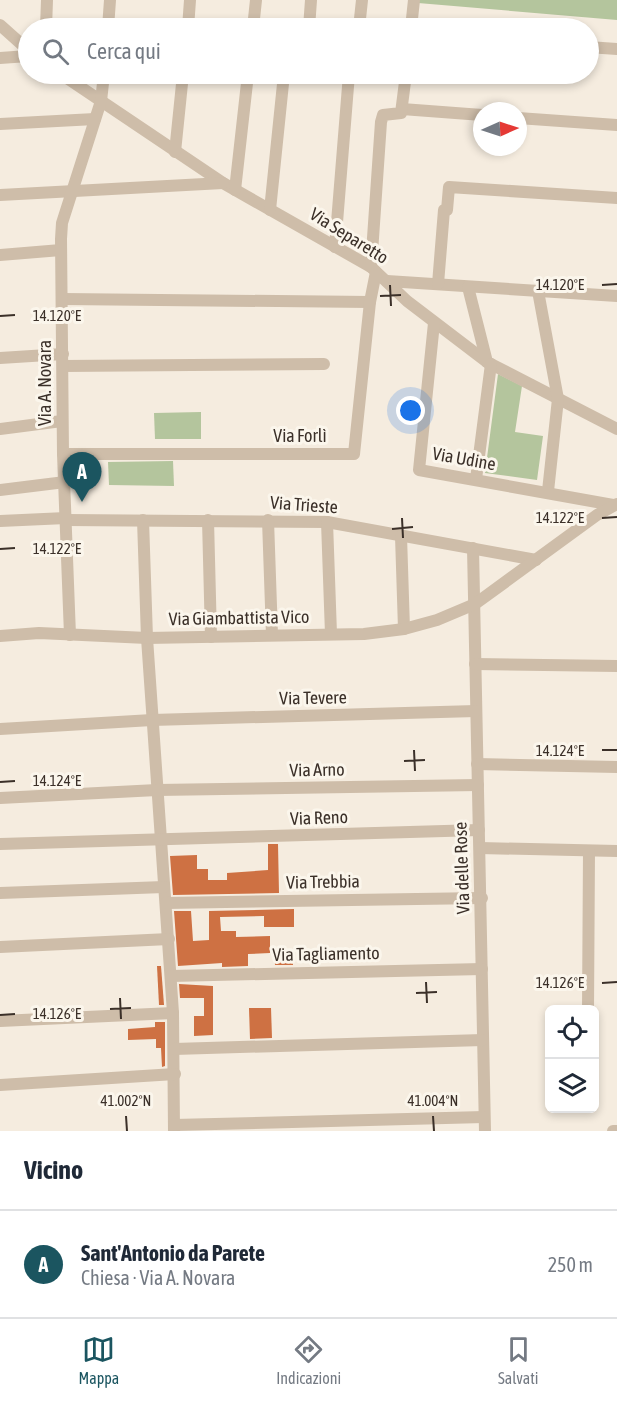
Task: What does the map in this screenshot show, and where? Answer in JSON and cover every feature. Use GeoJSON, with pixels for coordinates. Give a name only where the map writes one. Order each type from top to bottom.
{"type":"FeatureCollection","features":[{"type":"Feature","properties":{"kind":"street"},"geometry":{"type":"LineString","coordinates":[[46,18],[47,0]]}},
{"type":"Feature","properties":{"kind":"street"},"geometry":{"type":"LineString","coordinates":[[109,18],[110,0]]}},
{"type":"Feature","properties":{"kind":"street"},"geometry":{"type":"LineString","coordinates":[[189,18],[190,0]]}},
{"type":"Feature","properties":{"kind":"street"},"geometry":{"type":"LineString","coordinates":[[254,18],[256,0]]}},
{"type":"Feature","properties":{"kind":"street"},"geometry":{"type":"LineString","coordinates":[[310,18],[312,0]]}},
{"type":"Feature","properties":{"kind":"street"},"geometry":{"type":"LineString","coordinates":[[360,18],[362,0]]}},
{"type":"Feature","properties":{"kind":"street"},"geometry":{"type":"LineString","coordinates":[[412,18],[414,0]]}},
{"type":"Feature","properties":{"kind":"street"},"geometry":{"type":"LineString","coordinates":[[0,25],[18,41]]}},
{"type":"Feature","properties":{"kind":"street"},"geometry":{"type":"LineString","coordinates":[[599,48],[617,49]]}},
{"type":"Feature","properties":{"kind":"street"},"geometry":{"type":"LineString","coordinates":[[0,58],[18,57]]}},
{"type":"Feature","properties":{"kind":"street","name":"Via Separetto"},"geometry":{"type":"LineString","coordinates":[[76,84],[235,190],[374,270],[434,323],[489,363],[617,429]]}},
{"type":"Feature","properties":{"kind":"street","name":"Via A. Novara"},"geometry":{"type":"LineString","coordinates":[[70,634],[62,421],[62,223],[101,101],[103,84]]}},
{"type":"Feature","properties":{"kind":"street"},"geometry":{"type":"LineString","coordinates":[[175,152],[182,84]]}},
{"type":"Feature","properties":{"kind":"street"},"geometry":{"type":"LineString","coordinates":[[235,190],[247,84]]}},
{"type":"Feature","properties":{"kind":"street"},"geometry":{"type":"LineString","coordinates":[[270,210],[283,84]]}},
{"type":"Feature","properties":{"kind":"street"},"geometry":{"type":"LineString","coordinates":[[336,247],[348,84]]}},
{"type":"Feature","properties":{"kind":"street"},"geometry":{"type":"LineString","coordinates":[[405,84],[402,111],[473,115]]}},
{"type":"Feature","properties":{"kind":"street","name":"Via Forlì"},"geometry":{"type":"LineString","coordinates":[[63,454],[354,454],[374,270],[381,122],[383,115],[402,111]]}},
{"type":"Feature","properties":{"kind":"street"},"geometry":{"type":"LineString","coordinates":[[0,124],[95,119]]}},
{"type":"Feature","properties":{"kind":"street"},"geometry":{"type":"LineString","coordinates":[[527,119],[617,125]]}},
{"type":"Feature","properties":{"kind":"street"},"geometry":{"type":"LineString","coordinates":[[0,195],[224,183]]}},
{"type":"Feature","properties":{"kind":"street"},"geometry":{"type":"LineString","coordinates":[[438,284],[444,210],[447,210],[449,187],[617,198]]}},
{"type":"Feature","properties":{"kind":"street"},"geometry":{"type":"LineString","coordinates":[[0,255],[61,250]]}},
{"type":"Feature","properties":{"kind":"street"},"geometry":{"type":"LineString","coordinates":[[387,281],[617,298]]}},
{"type":"Feature","properties":{"kind":"street"},"geometry":{"type":"LineString","coordinates":[[468,287],[489,363],[476,479]]}},
{"type":"Feature","properties":{"kind":"street"},"geometry":{"type":"LineString","coordinates":[[538,291],[558,399],[548,491]]}},
{"type":"Feature","properties":{"kind":"street"},"geometry":{"type":"LineString","coordinates":[[63,299],[370,302]]}},
{"type":"Feature","properties":{"kind":"street","name":"Via Udine"},"geometry":{"type":"LineString","coordinates":[[434,323],[419,470],[548,491],[615,505]]}},
{"type":"Feature","properties":{"kind":"street"},"geometry":{"type":"LineString","coordinates":[[0,357],[324,364]]}},
{"type":"Feature","properties":{"kind":"street"},"geometry":{"type":"LineString","coordinates":[[0,429],[62,421]]}},
{"type":"Feature","properties":{"kind":"street"},"geometry":{"type":"LineString","coordinates":[[0,490],[65,483]]}},
{"type":"Feature","properties":{"kind":"street","name":"Via Giambattista Vico"},"geometry":{"type":"LineString","coordinates":[[0,636],[39,633],[147,638],[211,637],[364,634],[404,629],[437,620],[475,604],[615,505]]}},
{"type":"Feature","properties":{"kind":"street","name":"Via Trieste"},"geometry":{"type":"LineString","coordinates":[[0,521],[66,519],[327,522],[536,560]]}},
{"type":"Feature","properties":{"kind":"street"},"geometry":{"type":"LineString","coordinates":[[143,520],[147,638],[173,1013],[174,1128],[484,1117]]}},
{"type":"Feature","properties":{"kind":"street"},"geometry":{"type":"LineString","coordinates":[[208,520],[211,637]]}},
{"type":"Feature","properties":{"kind":"street"},"geometry":{"type":"LineString","coordinates":[[268,520],[272,635]]}},
{"type":"Feature","properties":{"kind":"street"},"geometry":{"type":"LineString","coordinates":[[327,522],[331,634]]}},
{"type":"Feature","properties":{"kind":"street"},"geometry":{"type":"LineString","coordinates":[[401,536],[404,629]]}},
{"type":"Feature","properties":{"kind":"street","name":"Via delle Rose"},"geometry":{"type":"LineString","coordinates":[[473,548],[485,1131]]}},
{"type":"Feature","properties":{"kind":"street"},"geometry":{"type":"LineString","coordinates":[[475,664],[617,666]]}},
{"type":"Feature","properties":{"kind":"street","name":"Via Tevere"},"geometry":{"type":"LineString","coordinates":[[0,729],[152,720],[476,711]]}},
{"type":"Feature","properties":{"kind":"street"},"geometry":{"type":"LineString","coordinates":[[477,764],[617,767]]}},
{"type":"Feature","properties":{"kind":"street","name":"Via Arno"},"geometry":{"type":"LineString","coordinates":[[0,798],[157,790],[478,785]]}},
{"type":"Feature","properties":{"kind":"street","name":"Via Reno"},"geometry":{"type":"LineString","coordinates":[[0,844],[479,830]]}},
{"type":"Feature","properties":{"kind":"street"},"geometry":{"type":"LineString","coordinates":[[480,848],[617,851]]}},
{"type":"Feature","properties":{"kind":"street"},"geometry":{"type":"LineString","coordinates":[[588,1005],[589,850]]}},
{"type":"Feature","properties":{"kind":"street"},"geometry":{"type":"LineString","coordinates":[[0,893],[164,887]]}},
{"type":"Feature","properties":{"kind":"street","name":"Via Trebbia"},"geometry":{"type":"LineString","coordinates":[[166,903],[482,898]]}},
{"type":"Feature","properties":{"kind":"street"},"geometry":{"type":"LineString","coordinates":[[0,947],[169,939]]}},
{"type":"Feature","properties":{"kind":"street","name":"Via Tagliamento"},"geometry":{"type":"LineString","coordinates":[[171,976],[482,969]]}},
{"type":"Feature","properties":{"kind":"street"},"geometry":{"type":"LineString","coordinates":[[0,1022],[173,1013]]}},
{"type":"Feature","properties":{"kind":"street"},"geometry":{"type":"LineString","coordinates":[[174,1049],[483,1040]]}},
{"type":"Feature","properties":{"kind":"street"},"geometry":{"type":"LineString","coordinates":[[0,1085],[175,1074]]}},
{"type":"Feature","properties":{"kind":"green space"},"geometry":{"type":"Polygon","coordinates":[[[418,0],[617,0],[617,20],[599,18],[418,3],[418,0]]]}},
{"type":"Feature","properties":{"kind":"green space"},"geometry":{"type":"Polygon","coordinates":[[[498,374],[522,386],[515,432],[543,436],[537,480],[485,473],[498,374]]]}},
{"type":"Feature","properties":{"kind":"green space"},"geometry":{"type":"Polygon","coordinates":[[[201,412],[201,439],[155,439],[154,413],[201,412]]]}},
{"type":"Feature","properties":{"kind":"green space"},"geometry":{"type":"Polygon","coordinates":[[[173,461],[174,486],[109,485],[108,462],[173,461]]]}},
{"type":"Feature","properties":{"kind":"building"},"geometry":{"type":"Polygon","coordinates":[[[268,844],[278,844],[279,893],[173,895],[170,856],[197,855],[197,869],[208,869],[208,880],[227,880],[227,873],[268,870],[268,844]]]}},
{"type":"Feature","properties":{"kind":"building"},"geometry":{"type":"Polygon","coordinates":[[[294,909],[294,927],[264,927],[264,916],[220,917],[221,931],[236,931],[236,937],[270,936],[270,953],[248,954],[248,966],[222,967],[222,963],[178,966],[174,911],[191,911],[193,941],[209,940],[209,911],[294,909]]]}},
{"type":"Feature","properties":{"kind":"building"},"geometry":{"type":"Polygon","coordinates":[[[293,951],[293,965],[275,965],[274,953],[293,951]]]}},
{"type":"Feature","properties":{"kind":"building"},"geometry":{"type":"Polygon","coordinates":[[[157,966],[161,966],[164,1005],[159,1005],[157,966]]]}},
{"type":"Feature","properties":{"kind":"building"},"geometry":{"type":"Polygon","coordinates":[[[179,984],[213,986],[213,1035],[194,1036],[194,1016],[204,1016],[204,998],[180,998],[179,984]]]}},
{"type":"Feature","properties":{"kind":"building"},"geometry":{"type":"Polygon","coordinates":[[[249,1008],[271,1008],[272,1038],[250,1039],[249,1008]]]}},
{"type":"Feature","properties":{"kind":"building"},"geometry":{"type":"Polygon","coordinates":[[[155,1022],[165,1022],[165,1066],[162,1067],[161,1048],[156,1048],[156,1039],[128,1040],[128,1029],[155,1027],[155,1022]]]}},
{"type":"Feature","properties":{"kind":"place","name":"Sant'Antonio da Parete"},"geometry":{"type":"Point","coordinates":[82,502]}}]}
